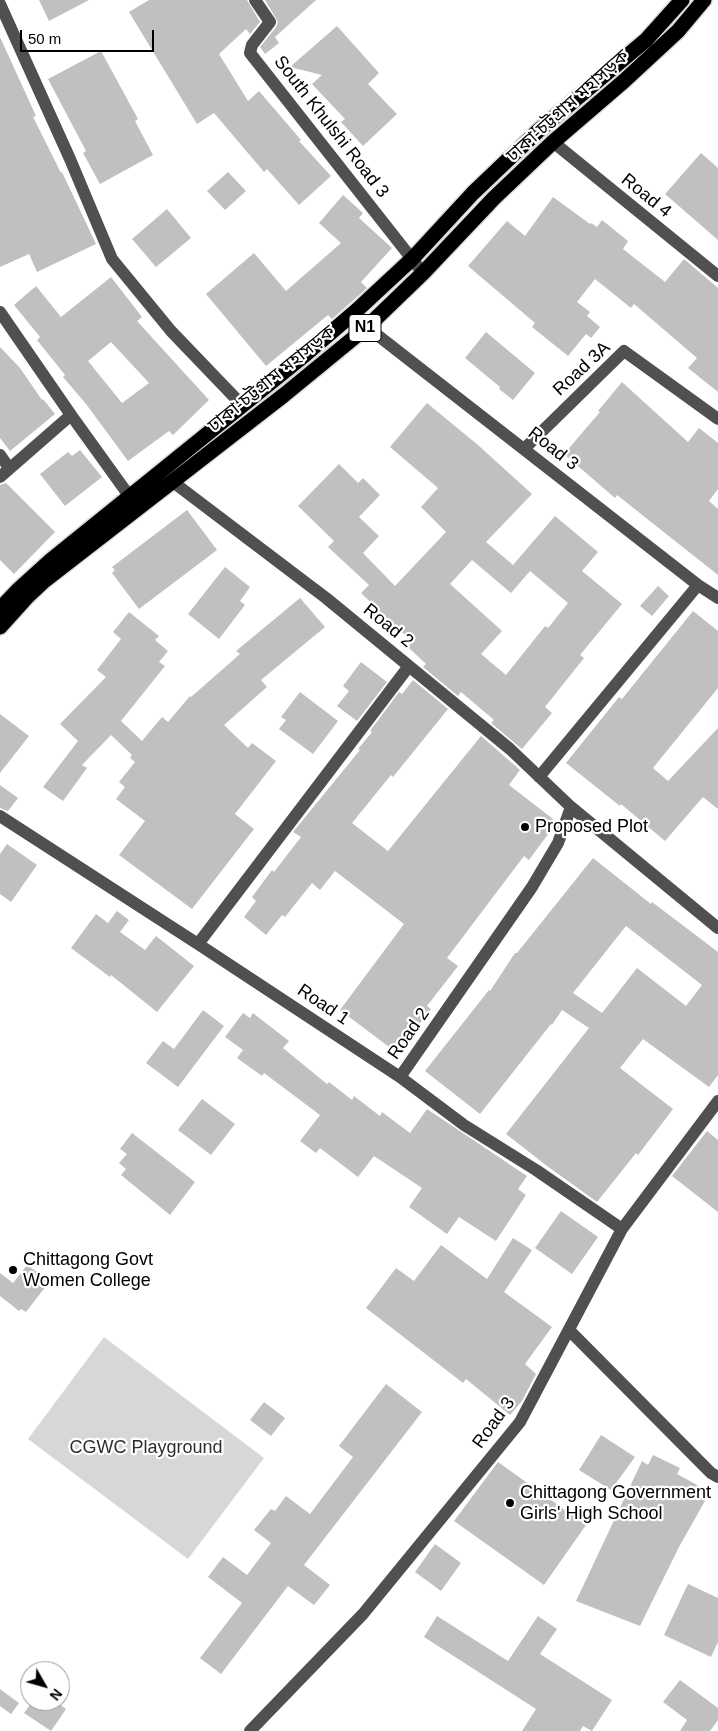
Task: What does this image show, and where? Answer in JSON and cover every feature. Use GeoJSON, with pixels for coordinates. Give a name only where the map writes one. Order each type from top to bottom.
{"type":"FeatureCollection","features":[{"type":"Feature","properties":{"kind":"highway","name":"ঢাকা-চট্টগ্রাম মহাসড়ক"},"geometry":{"type":"LineString","coordinates":[[0,626],[44,581],[242,405],[356,311],[412,259],[473,194],[530,138],[646,40],[682,0]]}},
{"type":"Feature","properties":{"kind":"highway","name":"ঢাকা-চট্টগ্রাম মহাসড়ক"},"geometry":{"type":"LineString","coordinates":[[0,609],[50,560],[134,502],[173,482],[284,395],[367,326],[423,273],[494,198],[553,142],[678,32],[704,0]]}},
{"type":"Feature","properties":{"kind":"street","name":"South Khulshi Road 3"},"geometry":{"type":"LineString","coordinates":[[255,0],[270,22],[252,45],[250,53],[423,273]]}},
{"type":"Feature","properties":{"kind":"street"},"geometry":{"type":"LineString","coordinates":[[0,4],[70,159],[112,259],[171,331],[242,405]]}},
{"type":"Feature","properties":{"kind":"street","name":"Road 4"},"geometry":{"type":"LineString","coordinates":[[553,142],[718,276]]}},
{"type":"Feature","properties":{"kind":"street"},"geometry":{"type":"LineString","coordinates":[[0,312],[134,502]]}},
{"type":"Feature","properties":{"kind":"street","name":"Road 3"},"geometry":{"type":"LineString","coordinates":[[367,326],[698,585],[718,598]]}},
{"type":"Feature","properties":{"kind":"street","name":"Road 3A"},"geometry":{"type":"LineString","coordinates":[[524,449],[624,351],[718,419]]}},
{"type":"Feature","properties":{"kind":"street"},"geometry":{"type":"LineString","coordinates":[[0,455],[5,472],[71,415]]}},
{"type":"Feature","properties":{"kind":"street","name":"Road 2"},"geometry":{"type":"LineString","coordinates":[[173,482],[326,598],[510,749],[571,807],[718,928]]}},
{"type":"Feature","properties":{"kind":"street"},"geometry":{"type":"LineString","coordinates":[[539,777],[698,585]]}},
{"type":"Feature","properties":{"kind":"street"},"geometry":{"type":"LineString","coordinates":[[198,944],[409,666]]}},
{"type":"Feature","properties":{"kind":"street","name":"Road 2"},"geometry":{"type":"LineString","coordinates":[[400,1077],[532,886],[558,843],[571,807]]}},
{"type":"Feature","properties":{"kind":"street","name":"Road 1"},"geometry":{"type":"LineString","coordinates":[[0,816],[400,1077],[464,1125],[536,1170],[622,1229]]}},
{"type":"Feature","properties":{"kind":"street","name":"Road 3"},"geometry":{"type":"LineString","coordinates":[[250,1731],[363,1614],[520,1422],[622,1229],[718,1101]]}},
{"type":"Feature","properties":{"kind":"street"},"geometry":{"type":"LineString","coordinates":[[569,1330],[711,1473],[718,1477]]}},
{"type":"Feature","properties":{"kind":"green space","name":"CGWC Playground"},"geometry":{"type":"Polygon","coordinates":[[[104,1337],[264,1458],[188,1559],[28,1439],[104,1337]]]}},
{"type":"Feature","properties":{"kind":"building"},"geometry":{"type":"Polygon","coordinates":[[[39,0],[89,0],[49,21],[39,0]]]}},
{"type":"Feature","properties":{"kind":"building"},"geometry":{"type":"Polygon","coordinates":[[[149,0],[247,0],[260,22],[250,34],[246,29],[219,54],[248,101],[259,91],[301,140],[299,141],[331,176],[299,205],[267,169],[264,172],[214,113],[197,124],[129,12],[149,0]]]}},
{"type":"Feature","properties":{"kind":"building"},"geometry":{"type":"Polygon","coordinates":[[[265,0],[316,0],[275,37],[279,43],[265,54],[260,47],[278,22],[265,0]]]}},
{"type":"Feature","properties":{"kind":"building"},"geometry":{"type":"Polygon","coordinates":[[[337,26],[379,73],[368,84],[397,114],[363,146],[341,122],[345,119],[312,84],[322,75],[290,67],[337,26]]]}},
{"type":"Feature","properties":{"kind":"building"},"geometry":{"type":"Polygon","coordinates":[[[0,37],[36,116],[33,117],[62,172],[96,244],[37,272],[29,254],[0,267],[0,37]]]}},
{"type":"Feature","properties":{"kind":"building"},"geometry":{"type":"Polygon","coordinates":[[[101,51],[138,119],[135,121],[153,155],[100,184],[83,153],[86,151],[48,79],[101,51]]]}},
{"type":"Feature","properties":{"kind":"building"},"geometry":{"type":"Polygon","coordinates":[[[701,153],[718,168],[718,240],[665,194],[701,153]]]}},
{"type":"Feature","properties":{"kind":"building"},"geometry":{"type":"Polygon","coordinates":[[[228,172],[246,191],[225,210],[207,191],[228,172]]]}},
{"type":"Feature","properties":{"kind":"building"},"geometry":{"type":"Polygon","coordinates":[[[343,195],[363,213],[359,218],[392,248],[361,282],[367,288],[332,319],[328,315],[266,366],[206,294],[254,253],[286,291],[341,243],[319,223],[343,195]]]}},
{"type":"Feature","properties":{"kind":"building"},"geometry":{"type":"Polygon","coordinates":[[[553,197],[590,224],[597,227],[602,220],[628,241],[623,249],[665,282],[684,259],[718,288],[718,392],[688,368],[697,358],[634,304],[631,308],[595,279],[577,302],[590,312],[587,316],[600,327],[591,338],[586,334],[568,356],[532,327],[535,323],[468,266],[507,221],[525,236],[553,197]]]}},
{"type":"Feature","properties":{"kind":"building"},"geometry":{"type":"Polygon","coordinates":[[[167,209],[191,238],[156,267],[132,239],[167,209]]]}},
{"type":"Feature","properties":{"kind":"building"},"geometry":{"type":"Polygon","coordinates":[[[111,277],[142,317],[137,321],[209,400],[173,435],[169,431],[128,461],[86,404],[63,377],[65,375],[37,340],[40,337],[14,305],[36,286],[61,317],[111,277]],[[111,342],[88,361],[122,403],[149,383],[111,342]]]}},
{"type":"Feature","properties":{"kind":"building"},"geometry":{"type":"Polygon","coordinates":[[[486,332],[535,373],[513,400],[465,358],[486,332]]]}},
{"type":"Feature","properties":{"kind":"building"},"geometry":{"type":"Polygon","coordinates":[[[0,347],[20,368],[42,400],[55,414],[10,451],[0,438],[0,347]]]}},
{"type":"Feature","properties":{"kind":"building"},"geometry":{"type":"Polygon","coordinates":[[[622,382],[688,442],[699,428],[718,443],[718,489],[709,501],[718,509],[718,575],[617,495],[615,498],[564,454],[600,412],[598,411],[622,382]]]}},
{"type":"Feature","properties":{"kind":"building"},"geometry":{"type":"Polygon","coordinates":[[[427,403],[478,445],[532,494],[486,542],[513,565],[555,516],[598,552],[582,571],[622,604],[580,655],[584,658],[545,707],[552,713],[522,749],[491,723],[494,720],[461,692],[458,696],[423,667],[426,664],[408,647],[412,642],[361,593],[369,585],[328,547],[334,541],[298,506],[339,464],[358,483],[363,478],[380,495],[359,517],[379,536],[363,553],[395,586],[446,532],[421,507],[438,488],[390,447],[427,403]],[[472,560],[450,584],[502,631],[481,654],[506,675],[545,626],[548,628],[568,603],[530,571],[511,593],[472,560]]]}},
{"type":"Feature","properties":{"kind":"building"},"geometry":{"type":"Polygon","coordinates":[[[80,450],[102,477],[65,506],[40,474],[68,452],[72,456],[80,450]]]}},
{"type":"Feature","properties":{"kind":"building"},"geometry":{"type":"Polygon","coordinates":[[[6,483],[55,532],[14,574],[0,560],[0,485],[6,483]]]}},
{"type":"Feature","properties":{"kind":"building"},"geometry":{"type":"Polygon","coordinates":[[[187,510],[217,550],[139,609],[112,573],[115,570],[112,567],[187,510]]]}},
{"type":"Feature","properties":{"kind":"building"},"geometry":{"type":"Polygon","coordinates":[[[225,567],[250,587],[240,601],[245,605],[219,639],[188,614],[225,567]]]}},
{"type":"Feature","properties":{"kind":"building"},"geometry":{"type":"Polygon","coordinates":[[[658,586],[669,596],[652,616],[640,606],[658,586]]]}},
{"type":"Feature","properties":{"kind":"building"},"geometry":{"type":"Polygon","coordinates":[[[300,598],[325,627],[261,680],[267,687],[224,725],[248,748],[252,743],[276,761],[235,814],[254,829],[192,909],[119,855],[145,821],[116,799],[125,787],[119,782],[135,762],[130,758],[132,755],[111,735],[82,765],[87,768],[63,801],[43,787],[78,741],[60,724],[106,677],[97,670],[121,639],[113,632],[129,612],[159,636],[155,640],[168,651],[159,662],[165,666],[121,721],[142,741],[162,717],[168,722],[190,696],[240,654],[236,651],[300,598]]]}},
{"type":"Feature","properties":{"kind":"building"},"geometry":{"type":"Polygon","coordinates":[[[693,611],[718,631],[718,688],[653,768],[668,781],[718,728],[718,809],[703,797],[665,841],[621,804],[620,806],[566,763],[619,697],[622,699],[693,611]]]}},
{"type":"Feature","properties":{"kind":"building"},"geometry":{"type":"Polygon","coordinates":[[[361,662],[387,682],[357,721],[337,706],[349,691],[343,686],[361,662]]]}},
{"type":"Feature","properties":{"kind":"building"},"geometry":{"type":"Polygon","coordinates":[[[413,680],[448,709],[393,777],[391,775],[352,823],[388,851],[481,736],[520,770],[509,785],[557,822],[529,860],[524,856],[447,958],[458,966],[427,1006],[431,1009],[397,1053],[340,1010],[404,924],[335,871],[320,890],[312,883],[285,917],[282,915],[266,935],[244,917],[256,901],[252,897],[272,870],[274,872],[301,837],[293,832],[360,750],[358,749],[372,732],[370,731],[399,692],[402,694],[413,680]]]}},
{"type":"Feature","properties":{"kind":"building"},"geometry":{"type":"Polygon","coordinates":[[[300,692],[338,721],[313,754],[279,729],[286,720],[281,717],[300,692]]]}},
{"type":"Feature","properties":{"kind":"building"},"geometry":{"type":"Polygon","coordinates":[[[0,714],[29,736],[0,773],[0,714]]]}},
{"type":"Feature","properties":{"kind":"building"},"geometry":{"type":"Polygon","coordinates":[[[0,785],[18,798],[8,811],[0,808],[0,785]]]}},
{"type":"Feature","properties":{"kind":"building"},"geometry":{"type":"Polygon","coordinates":[[[7,844],[37,865],[11,902],[0,894],[0,854],[7,844]]]}},
{"type":"Feature","properties":{"kind":"building"},"geometry":{"type":"Polygon","coordinates":[[[593,858],[651,904],[652,902],[718,952],[718,1075],[709,1087],[643,1039],[620,1068],[673,1109],[638,1155],[636,1153],[597,1202],[506,1134],[589,1028],[562,1010],[480,1114],[425,1071],[490,991],[515,953],[517,953],[593,858]],[[626,926],[573,993],[602,1013],[637,968],[686,1006],[702,985],[626,926]]]}},
{"type":"Feature","properties":{"kind":"building"},"geometry":{"type":"Polygon","coordinates":[[[117,911],[129,920],[120,932],[145,950],[156,936],[194,966],[157,1012],[111,975],[110,977],[71,948],[96,914],[108,923],[117,911]]]}},
{"type":"Feature","properties":{"kind":"building"},"geometry":{"type":"Polygon","coordinates":[[[203,1010],[224,1026],[178,1087],[146,1063],[163,1041],[174,1049],[203,1010]]]}},
{"type":"Feature","properties":{"kind":"building"},"geometry":{"type":"Polygon","coordinates":[[[243,1013],[250,1018],[253,1013],[289,1041],[283,1048],[327,1084],[329,1082],[352,1100],[354,1096],[380,1116],[382,1112],[410,1133],[427,1109],[527,1176],[518,1189],[526,1195],[496,1241],[459,1217],[447,1234],[409,1207],[422,1188],[374,1156],[358,1177],[320,1148],[316,1153],[300,1141],[320,1115],[264,1073],[262,1076],[237,1058],[243,1050],[225,1037],[243,1013]]]}},
{"type":"Feature","properties":{"kind":"building"},"geometry":{"type":"Polygon","coordinates":[[[202,1099],[235,1124],[211,1155],[178,1130],[202,1099]]]}},
{"type":"Feature","properties":{"kind":"building"},"geometry":{"type":"Polygon","coordinates":[[[707,1131],[718,1140],[718,1212],[672,1176],[707,1131]]]}},
{"type":"Feature","properties":{"kind":"building"},"geometry":{"type":"Polygon","coordinates":[[[132,1133],[195,1182],[170,1215],[121,1175],[126,1169],[119,1163],[127,1154],[120,1149],[132,1133]]]}},
{"type":"Feature","properties":{"kind":"building"},"geometry":{"type":"Polygon","coordinates":[[[561,1211],[598,1237],[572,1274],[535,1248],[561,1211]]]}},
{"type":"Feature","properties":{"kind":"building"},"geometry":{"type":"Polygon","coordinates":[[[513,1238],[532,1250],[504,1292],[552,1327],[525,1364],[536,1374],[522,1401],[510,1415],[466,1379],[463,1383],[366,1308],[396,1268],[414,1281],[441,1245],[487,1279],[513,1238]]]}},
{"type":"Feature","properties":{"kind":"building"},"geometry":{"type":"Polygon","coordinates":[[[27,1265],[50,1281],[26,1312],[21,1309],[19,1311],[0,1296],[0,1273],[13,1283],[27,1265]]]}},
{"type":"Feature","properties":{"kind":"building"},"geometry":{"type":"Polygon","coordinates":[[[386,1384],[422,1412],[304,1565],[330,1585],[314,1605],[288,1586],[221,1674],[200,1658],[242,1603],[208,1577],[223,1557],[247,1575],[271,1543],[254,1530],[271,1509],[275,1511],[286,1496],[310,1514],[353,1457],[339,1446],[386,1384]]]}},
{"type":"Feature","properties":{"kind":"building"},"geometry":{"type":"Polygon","coordinates":[[[264,1402],[285,1418],[271,1436],[250,1420],[264,1402]]]}},
{"type":"Feature","properties":{"kind":"building"},"geometry":{"type":"Polygon","coordinates":[[[601,1435],[635,1457],[611,1490],[579,1470],[601,1435]]]}},
{"type":"Feature","properties":{"kind":"building"},"geometry":{"type":"Polygon","coordinates":[[[653,1455],[680,1468],[677,1474],[710,1492],[679,1547],[640,1626],[576,1601],[642,1461],[648,1465],[653,1455]]]}},
{"type":"Feature","properties":{"kind":"building"},"geometry":{"type":"Polygon","coordinates":[[[498,1462],[586,1525],[544,1585],[454,1521],[498,1462]]]}},
{"type":"Feature","properties":{"kind":"building"},"geometry":{"type":"Polygon","coordinates":[[[435,1544],[461,1563],[441,1591],[415,1572],[435,1544]]]}},
{"type":"Feature","properties":{"kind":"building"},"geometry":{"type":"Polygon","coordinates":[[[688,1584],[718,1598],[718,1642],[711,1657],[664,1635],[688,1584]]]}},
{"type":"Feature","properties":{"kind":"building"},"geometry":{"type":"Polygon","coordinates":[[[437,1616],[508,1661],[538,1616],[557,1629],[540,1654],[612,1700],[592,1731],[583,1726],[580,1731],[522,1731],[536,1709],[424,1637],[437,1616]]]}},
{"type":"Feature","properties":{"kind":"building"},"geometry":{"type":"Polygon","coordinates":[[[680,1680],[718,1708],[718,1720],[710,1731],[680,1731],[687,1720],[663,1702],[680,1680]]]}},
{"type":"Feature","properties":{"kind":"building"},"geometry":{"type":"Polygon","coordinates":[[[0,1689],[19,1703],[11,1714],[0,1706],[0,1689]]]}},
{"type":"Feature","properties":{"kind":"building"},"geometry":{"type":"Polygon","coordinates":[[[25,1711],[65,1711],[51,1731],[24,1713],[25,1711]]]}},
{"type":"Feature","properties":{"kind":"place","name":"Proposed Plot"},"geometry":{"type":"Point","coordinates":[525,827]}},
{"type":"Feature","properties":{"kind":"place","name":"Chittagong Govt Women College"},"geometry":{"type":"Point","coordinates":[13,1270]}},
{"type":"Feature","properties":{"kind":"place","name":"Chittagong Government Girls' High School"},"geometry":{"type":"Point","coordinates":[510,1503]}}]}
